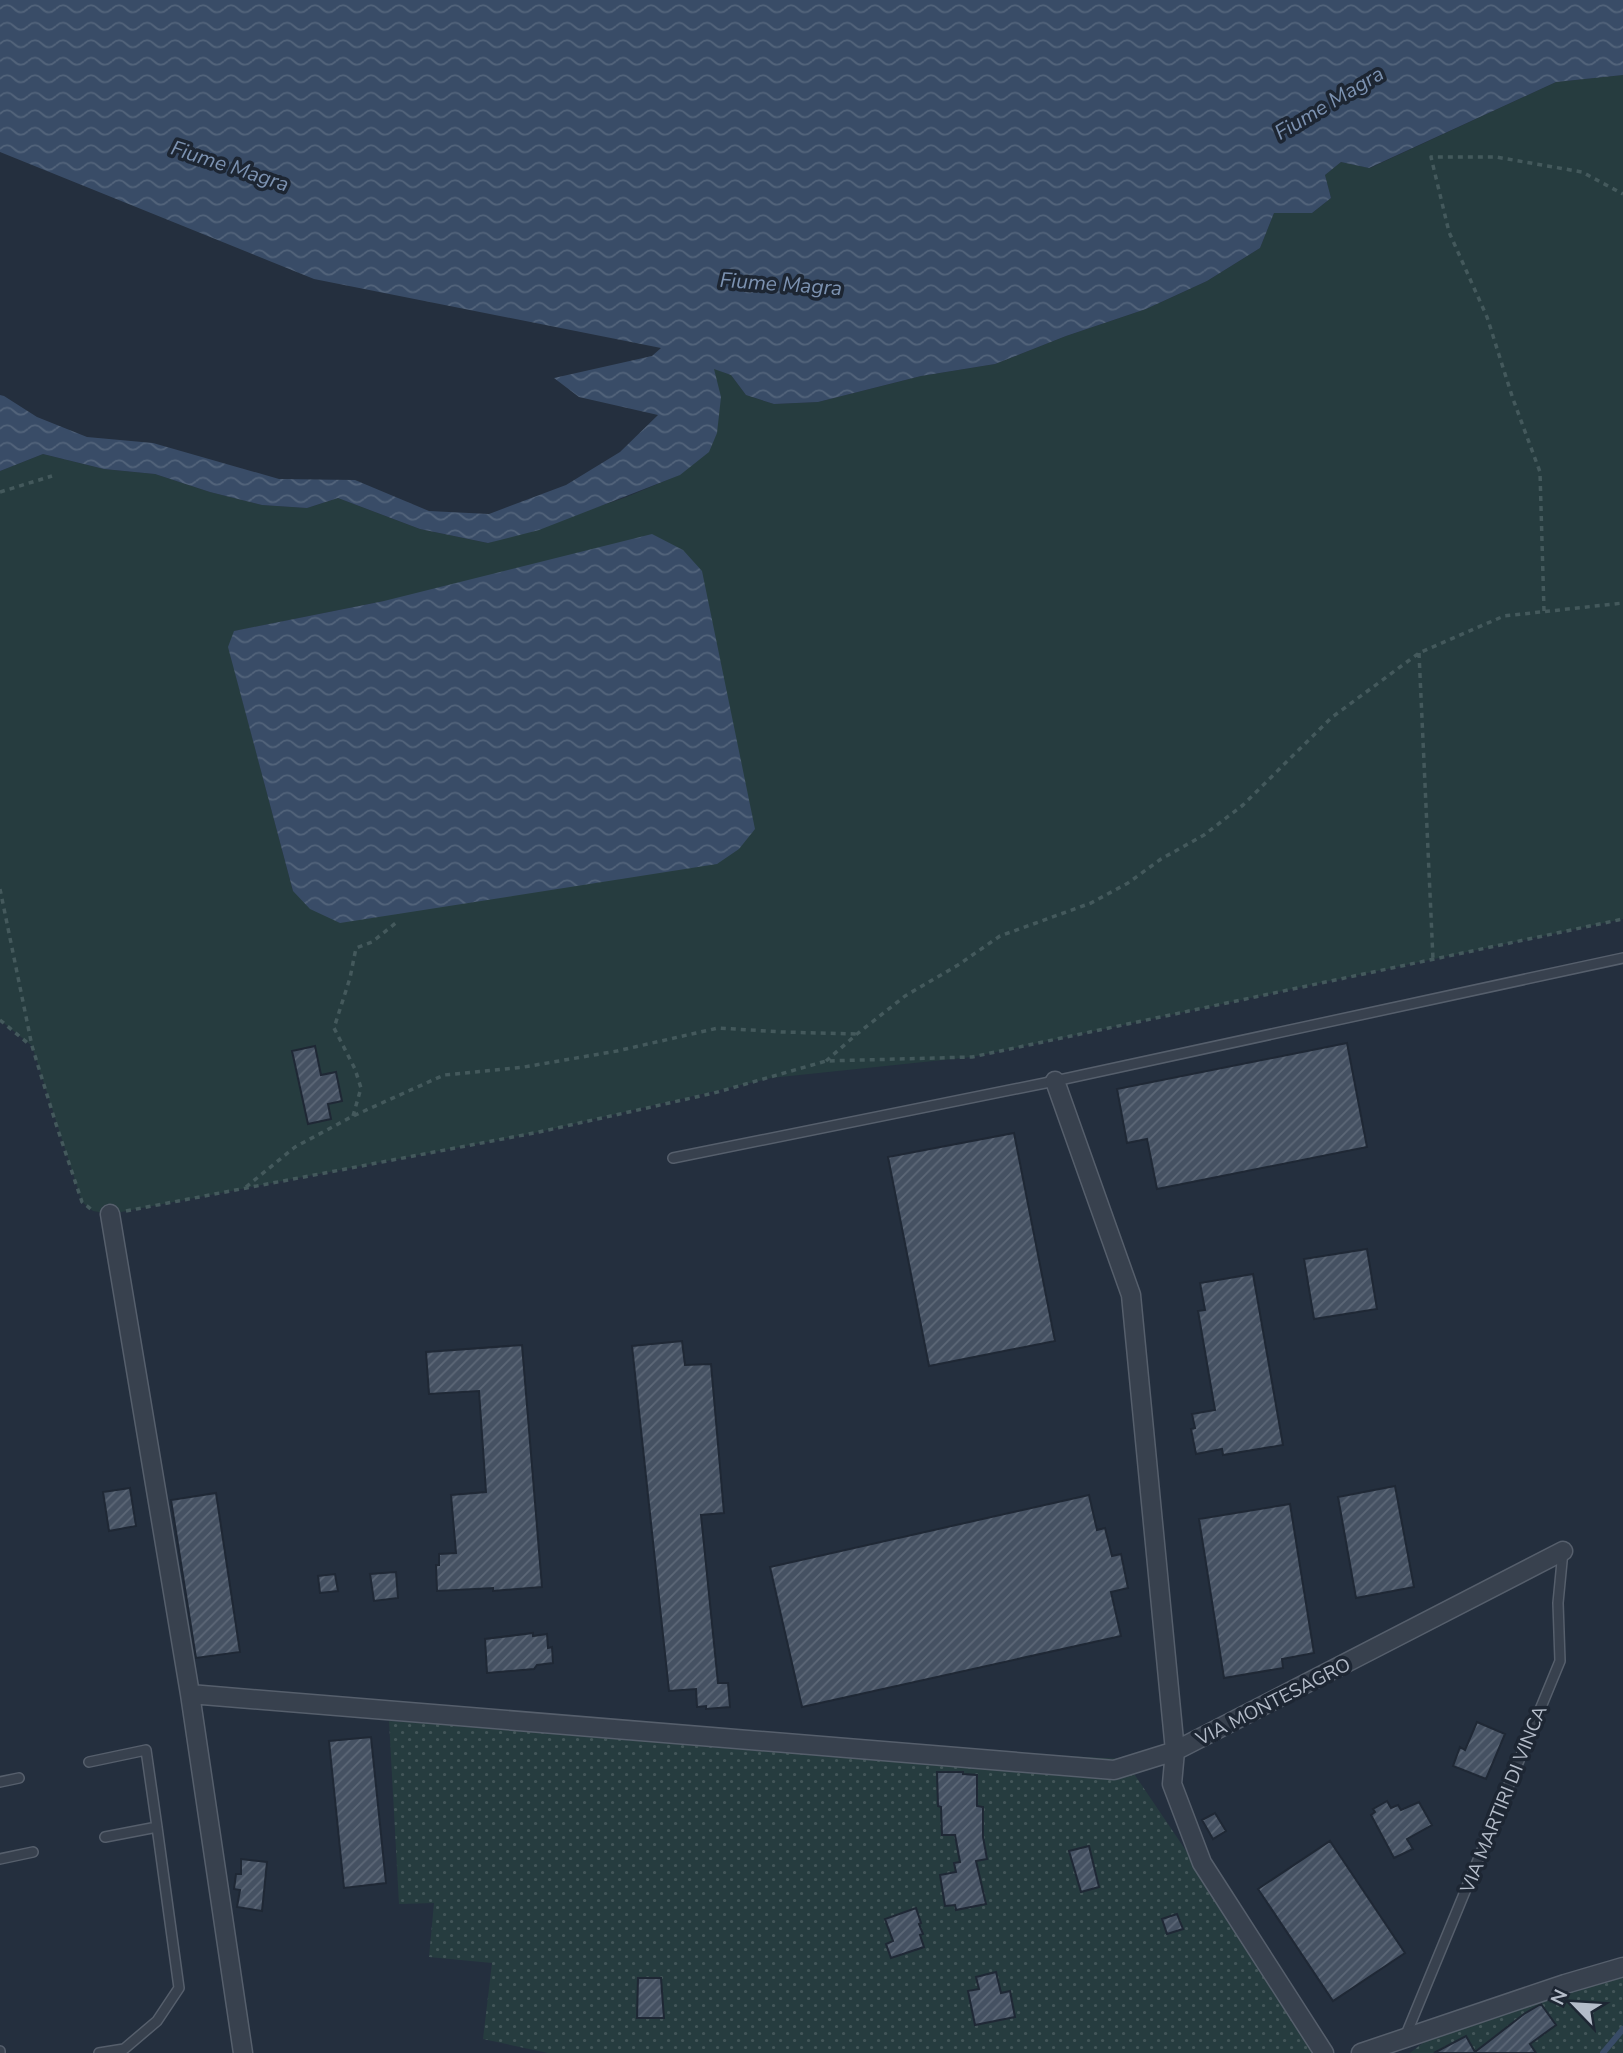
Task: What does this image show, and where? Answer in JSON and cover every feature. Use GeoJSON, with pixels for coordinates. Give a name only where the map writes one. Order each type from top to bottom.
{"type":"FeatureCollection","features":[{"type":"Feature","properties":{"kind":"street"},"geometry":{"type":"LineString","coordinates":[[190,1693],[1114,1770],[1175,1751],[1131,1295],[1055,1081]]}},
{"type":"Feature","properties":{"kind":"street"},"geometry":{"type":"LineString","coordinates":[[110,1214],[190,1693],[243,2053]]}},
{"type":"Feature","properties":{"kind":"street","name":"VIA MONTESAGRO"},"geometry":{"type":"LineString","coordinates":[[1324,2053],[1202,1863],[1172,1784],[1175,1751],[1563,1551]]}},
{"type":"Feature","properties":{"kind":"street"},"geometry":{"type":"LineString","coordinates":[[1361,2053],[1623,1967]]}},
{"type":"Feature","properties":{"kind":"lane"},"geometry":{"type":"LineString","coordinates":[[673,1158],[1055,1081],[1623,958]]}},
{"type":"Feature","properties":{"kind":"lane","name":"VIA MARTIRI DI VINCA"},"geometry":{"type":"LineString","coordinates":[[1404,2039],[1560,1661],[1559,1603],[1563,1551]]}},
{"type":"Feature","properties":{"kind":"lane"},"geometry":{"type":"LineString","coordinates":[[89,1762],[146,1750],[179,1988],[157,2021],[124,2049],[99,2053]]}},
{"type":"Feature","properties":{"kind":"lane"},"geometry":{"type":"LineString","coordinates":[[0,1782],[19,1778]]}},
{"type":"Feature","properties":{"kind":"lane"},"geometry":{"type":"LineString","coordinates":[[104,1838],[157,1827]]}},
{"type":"Feature","properties":{"kind":"lane"},"geometry":{"type":"LineString","coordinates":[[0,1859],[33,1852]]}},
{"type":"Feature","properties":{"kind":"path"},"geometry":{"type":"LineString","coordinates":[[1544,611],[1541,472],[1513,400],[1487,317],[1449,233],[1431,157],[1496,157],[1582,172],[1623,194]]}},
{"type":"Feature","properties":{"kind":"path"},"geometry":{"type":"LineString","coordinates":[[0,492],[52,476]]}},
{"type":"Feature","properties":{"kind":"path"},"geometry":{"type":"LineString","coordinates":[[826,1061],[905,996],[1000,936],[1091,903],[1204,835],[1243,805],[1331,718],[1419,653],[1504,616],[1623,603]]}},
{"type":"Feature","properties":{"kind":"path"},"geometry":{"type":"LineString","coordinates":[[1419,653],[1433,959]]}},
{"type":"Feature","properties":{"kind":"path"},"geometry":{"type":"LineString","coordinates":[[0,890],[32,1046],[82,1202],[93,1211],[110,1214],[538,1132],[713,1093],[826,1061],[972,1056],[1623,919]]}},
{"type":"Feature","properties":{"kind":"path"},"geometry":{"type":"LineString","coordinates":[[353,1116],[361,1088],[355,1069],[334,1028],[350,978],[356,948],[373,942],[397,922]]}},
{"type":"Feature","properties":{"kind":"path"},"geometry":{"type":"LineString","coordinates":[[0,1020],[32,1046]]}},
{"type":"Feature","properties":{"kind":"path"},"geometry":{"type":"LineString","coordinates":[[245,1188],[295,1147],[353,1116],[444,1075],[524,1067],[617,1051],[718,1028],[857,1034]]}},
{"type":"Feature","properties":{"kind":"green space"},"geometry":{"type":"Polygon","coordinates":[[[1623,75],[1623,919],[972,1057],[771,1078],[539,1132],[111,1214],[93,1211],[82,1202],[32,1046],[0,1020],[0,471],[43,454],[104,469],[155,474],[262,505],[307,508],[338,498],[420,529],[488,543],[624,498],[679,475],[713,368],[731,375],[746,395],[774,404],[818,402],[921,376],[995,364],[1146,309],[1207,281],[1260,248],[1274,213],[1312,213],[1331,198],[1325,175],[1341,162],[1370,168],[1556,82],[1623,75]],[[384,601],[235,631],[235,672],[293,891],[384,601]],[[315,1047],[292,1052],[308,1124],[331,1119],[315,1047]]]}},
{"type":"Feature","properties":{"kind":"green space"},"geometry":{"type":"Polygon","coordinates":[[[389,1721],[1124,1759],[1323,2053],[548,2053],[483,2039],[492,1963],[429,1957],[434,1903],[399,1904],[389,1721]]]}},
{"type":"Feature","properties":{"kind":"green space"},"geometry":{"type":"Polygon","coordinates":[[[1623,1975],[1623,2053],[1410,2053],[1424,2042],[1518,2007],[1623,1975]]]}},
{"type":"Feature","properties":{"kind":"water","name":"Fiume Magra"},"geometry":{"type":"Polygon","coordinates":[[[0,0],[1623,0],[1623,75],[1556,82],[1369,168],[1341,162],[1325,175],[1331,198],[1312,213],[1274,213],[1260,248],[1207,281],[1146,309],[995,364],[921,376],[818,402],[774,404],[746,395],[731,375],[714,369],[721,397],[717,433],[709,452],[680,475],[539,530],[488,543],[420,529],[338,498],[307,508],[262,505],[155,474],[104,469],[43,454],[0,471],[0,395],[37,417],[87,437],[153,443],[279,479],[355,480],[429,511],[489,514],[566,485],[620,452],[658,415],[579,397],[554,378],[652,356],[661,348],[314,279],[0,152],[0,0]]]}},
{"type":"Feature","properties":{"kind":"water"},"geometry":{"type":"Polygon","coordinates":[[[652,534],[683,550],[702,571],[755,829],[739,849],[717,864],[340,923],[310,909],[293,891],[228,647],[234,631],[384,601],[652,534]]]}},
{"type":"Feature","properties":{"kind":"building"},"geometry":{"type":"Polygon","coordinates":[[[1347,1043],[1367,1147],[1157,1189],[1147,1139],[1127,1143],[1117,1089],[1347,1043]]]}},
{"type":"Feature","properties":{"kind":"building"},"geometry":{"type":"Polygon","coordinates":[[[315,1046],[321,1075],[336,1072],[342,1101],[328,1104],[331,1119],[308,1124],[292,1051],[315,1046]]]}},
{"type":"Feature","properties":{"kind":"building"},"geometry":{"type":"Polygon","coordinates":[[[1014,1133],[1055,1341],[929,1366],[888,1157],[1014,1133]]]}},
{"type":"Feature","properties":{"kind":"building"},"geometry":{"type":"Polygon","coordinates":[[[1367,1249],[1377,1309],[1314,1319],[1304,1259],[1367,1249]]]}},
{"type":"Feature","properties":{"kind":"building"},"geometry":{"type":"Polygon","coordinates":[[[1253,1274],[1283,1445],[1223,1455],[1222,1449],[1196,1454],[1191,1429],[1195,1428],[1192,1414],[1215,1410],[1198,1311],[1205,1310],[1200,1283],[1253,1274]]]}},
{"type":"Feature","properties":{"kind":"building"},"geometry":{"type":"Polygon","coordinates":[[[682,1341],[685,1365],[711,1364],[724,1513],[701,1515],[718,1683],[728,1683],[730,1707],[697,1707],[696,1689],[669,1691],[632,1346],[682,1341]]]}},
{"type":"Feature","properties":{"kind":"building"},"geometry":{"type":"Polygon","coordinates":[[[522,1345],[542,1587],[493,1591],[493,1588],[437,1591],[436,1565],[439,1565],[439,1554],[456,1553],[451,1495],[486,1492],[479,1391],[429,1394],[426,1352],[522,1345]]]}},
{"type":"Feature","properties":{"kind":"building"},"geometry":{"type":"Polygon","coordinates":[[[1395,1486],[1414,1587],[1356,1598],[1338,1497],[1395,1486]]]}},
{"type":"Feature","properties":{"kind":"building"},"geometry":{"type":"Polygon","coordinates":[[[130,1488],[136,1526],[109,1531],[103,1492],[130,1488]]]}},
{"type":"Feature","properties":{"kind":"building"},"geometry":{"type":"Polygon","coordinates":[[[216,1493],[240,1652],[196,1658],[171,1500],[216,1493]]]}},
{"type":"Feature","properties":{"kind":"building"},"geometry":{"type":"Polygon","coordinates":[[[1089,1495],[1097,1530],[1105,1528],[1112,1556],[1121,1554],[1128,1588],[1111,1592],[1121,1636],[802,1707],[770,1567],[1089,1495]]]}},
{"type":"Feature","properties":{"kind":"building"},"geometry":{"type":"Polygon","coordinates":[[[1290,1504],[1314,1653],[1282,1659],[1283,1668],[1224,1678],[1199,1519],[1290,1504]]]}},
{"type":"Feature","properties":{"kind":"building"},"geometry":{"type":"Polygon","coordinates":[[[396,1572],[398,1598],[374,1601],[370,1574],[396,1572]]]}},
{"type":"Feature","properties":{"kind":"building"},"geometry":{"type":"Polygon","coordinates":[[[335,1574],[338,1591],[320,1593],[318,1576],[335,1574]]]}},
{"type":"Feature","properties":{"kind":"building"},"geometry":{"type":"Polygon","coordinates":[[[533,1633],[533,1636],[547,1634],[548,1648],[552,1647],[553,1663],[537,1665],[534,1669],[487,1673],[485,1639],[533,1633]]]}},
{"type":"Feature","properties":{"kind":"building"},"geometry":{"type":"Polygon","coordinates":[[[1477,1722],[1505,1734],[1486,1779],[1453,1766],[1460,1747],[1465,1750],[1477,1722]]]}},
{"type":"Feature","properties":{"kind":"building"},"geometry":{"type":"Polygon","coordinates":[[[371,1737],[386,1883],[344,1888],[329,1741],[371,1737]]]}},
{"type":"Feature","properties":{"kind":"building"},"geometry":{"type":"Polygon","coordinates":[[[937,1772],[977,1775],[977,1806],[983,1807],[983,1837],[987,1859],[976,1861],[986,1904],[956,1910],[955,1905],[945,1906],[940,1875],[956,1872],[954,1863],[960,1862],[955,1835],[942,1835],[937,1772]]]}},
{"type":"Feature","properties":{"kind":"building"},"geometry":{"type":"Polygon","coordinates":[[[1387,1801],[1391,1808],[1398,1805],[1401,1810],[1419,1802],[1432,1825],[1407,1839],[1413,1849],[1394,1858],[1371,1815],[1375,1812],[1373,1809],[1387,1801]]]}},
{"type":"Feature","properties":{"kind":"building"},"geometry":{"type":"Polygon","coordinates":[[[1215,1813],[1226,1831],[1213,1839],[1202,1820],[1215,1813]]]}},
{"type":"Feature","properties":{"kind":"building"},"geometry":{"type":"Polygon","coordinates":[[[1330,1841],[1405,1953],[1333,2001],[1258,1889],[1330,1841]]]}},
{"type":"Feature","properties":{"kind":"building"},"geometry":{"type":"Polygon","coordinates":[[[1089,1846],[1099,1887],[1081,1892],[1069,1851],[1089,1846]]]}},
{"type":"Feature","properties":{"kind":"building"},"geometry":{"type":"Polygon","coordinates":[[[241,1859],[267,1862],[262,1911],[237,1907],[240,1890],[234,1889],[236,1874],[241,1874],[241,1859]]]}},
{"type":"Feature","properties":{"kind":"building"},"geometry":{"type":"Polygon","coordinates":[[[916,1908],[924,1947],[891,1958],[886,1944],[893,1941],[885,1919],[916,1908]]]}},
{"type":"Feature","properties":{"kind":"building"},"geometry":{"type":"Polygon","coordinates":[[[1177,1914],[1183,1929],[1167,1934],[1162,1919],[1177,1914]]]}},
{"type":"Feature","properties":{"kind":"building"},"geometry":{"type":"Polygon","coordinates":[[[996,1972],[1001,1993],[1010,1991],[1015,2017],[975,2025],[968,1991],[979,1989],[976,1977],[996,1972]]]}},
{"type":"Feature","properties":{"kind":"building"},"geometry":{"type":"Polygon","coordinates":[[[638,1978],[661,1978],[664,2018],[637,2018],[638,1978]]]}},
{"type":"Feature","properties":{"kind":"building"},"geometry":{"type":"Polygon","coordinates":[[[1541,2004],[1556,2025],[1530,2044],[1536,2053],[1434,2053],[1466,2036],[1475,2052],[1541,2004]]]}},
{"type":"Feature","properties":{"kind":"waterway"},"geometry":{"type":"LineString","coordinates":[[1603,2053],[1623,2029]]}}]}
